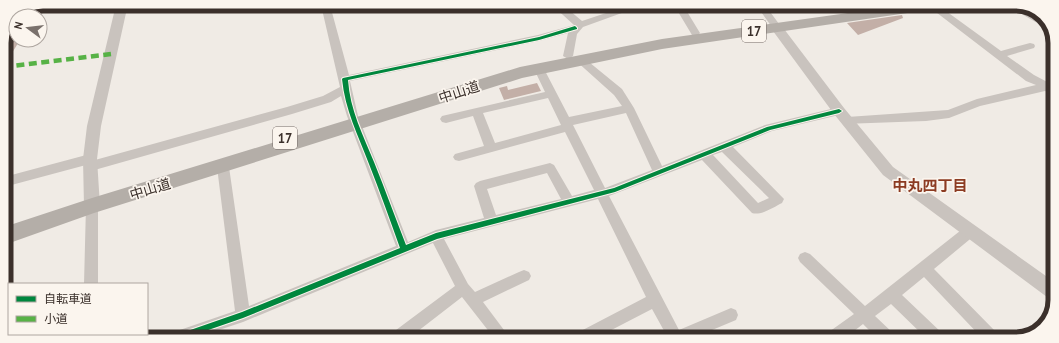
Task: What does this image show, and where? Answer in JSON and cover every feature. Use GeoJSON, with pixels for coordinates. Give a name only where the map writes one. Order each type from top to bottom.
{"type":"FeatureCollection","features":[{"type":"Feature","properties":{"kind":"highway","name":"中山道"},"geometry":{"type":"LineString","coordinates":[[11,223],[223,167],[352,121],[515,67],[662,44],[846,11]]}},
{"type":"Feature","properties":{"kind":"highway","name":"中山道"},"geometry":{"type":"LineString","coordinates":[[11,233],[92,201],[352,121],[634,42],[695,33],[885,11]]}},
{"type":"Feature","properties":{"kind":"street"},"geometry":{"type":"LineString","coordinates":[[91,283],[91,162],[94,126],[121,11]]}},
{"type":"Feature","properties":{"kind":"street"},"geometry":{"type":"LineString","coordinates":[[327,11],[345,84],[346,99],[352,121],[366,150],[404,249]]}},
{"type":"Feature","properties":{"kind":"street"},"geometry":{"type":"LineString","coordinates":[[563,11],[578,26]]}},
{"type":"Feature","properties":{"kind":"street"},"geometry":{"type":"LineString","coordinates":[[11,180],[91,162],[288,111],[327,99],[345,84],[539,38],[622,11]]}},
{"type":"Feature","properties":{"kind":"street"},"geometry":{"type":"LineString","coordinates":[[682,11],[695,33]]}},
{"type":"Feature","properties":{"kind":"street"},"geometry":{"type":"LineString","coordinates":[[764,11],[843,116],[888,171],[1048,287]]}},
{"type":"Feature","properties":{"kind":"street"},"geometry":{"type":"LineString","coordinates":[[940,11],[999,56],[1048,88]]}},
{"type":"Feature","properties":{"kind":"street"},"geometry":{"type":"LineString","coordinates":[[1023,12],[1038,20]]}},
{"type":"Feature","properties":{"kind":"street"},"geometry":{"type":"LineString","coordinates":[[578,26],[569,44],[574,58],[618,92],[629,108],[659,173]]}},
{"type":"Feature","properties":{"kind":"street"},"geometry":{"type":"LineString","coordinates":[[999,56],[1030,46]]}},
{"type":"Feature","properties":{"kind":"street"},"geometry":{"type":"LineString","coordinates":[[539,69],[655,300],[673,332]]}},
{"type":"Feature","properties":{"kind":"street"},"geometry":{"type":"LineString","coordinates":[[194,332],[243,315],[436,236],[614,190],[725,147],[769,128],[843,116],[926,117],[949,114],[977,102],[1048,89]]}},
{"type":"Feature","properties":{"kind":"street"},"geometry":{"type":"LineString","coordinates":[[446,119],[551,94]]}},
{"type":"Feature","properties":{"kind":"street"},"geometry":{"type":"LineString","coordinates":[[459,157],[629,108]]}},
{"type":"Feature","properties":{"kind":"street"},"geometry":{"type":"LineString","coordinates":[[477,111],[491,148]]}},
{"type":"Feature","properties":{"kind":"street"},"geometry":{"type":"LineString","coordinates":[[705,155],[756,209],[778,199],[725,147]]}},
{"type":"Feature","properties":{"kind":"street"},"geometry":{"type":"LineString","coordinates":[[223,167],[243,315]]}},
{"type":"Feature","properties":{"kind":"street"},"geometry":{"type":"LineString","coordinates":[[491,221],[480,186],[550,168],[569,202]]}},
{"type":"Feature","properties":{"kind":"street"},"geometry":{"type":"LineString","coordinates":[[841,332],[892,295],[970,231]]}},
{"type":"Feature","properties":{"kind":"street"},"geometry":{"type":"LineString","coordinates":[[436,236],[463,288],[498,332]]}},
{"type":"Feature","properties":{"kind":"street"},"geometry":{"type":"LineString","coordinates":[[805,258],[882,332]]}},
{"type":"Feature","properties":{"kind":"street"},"geometry":{"type":"LineString","coordinates":[[925,269],[986,332]]}},
{"type":"Feature","properties":{"kind":"street"},"geometry":{"type":"LineString","coordinates":[[472,300],[524,276]]}},
{"type":"Feature","properties":{"kind":"street"},"geometry":{"type":"LineString","coordinates":[[405,332],[463,288]]}},
{"type":"Feature","properties":{"kind":"street"},"geometry":{"type":"LineString","coordinates":[[892,295],[931,332]]}},
{"type":"Feature","properties":{"kind":"street"},"geometry":{"type":"LineString","coordinates":[[594,332],[655,300]]}},
{"type":"Feature","properties":{"kind":"street"},"geometry":{"type":"LineString","coordinates":[[690,332],[731,315]]}},
{"type":"Feature","properties":{"kind":"building"},"geometry":{"type":"Polygon","coordinates":[[[902,15],[903,18],[858,35],[847,23],[902,15]]]}},
{"type":"Feature","properties":{"kind":"building"},"geometry":{"type":"Polygon","coordinates":[[[11,48],[15,48],[12,53],[11,53],[11,48]]]}},
{"type":"Feature","properties":{"kind":"building"},"geometry":{"type":"Polygon","coordinates":[[[537,83],[541,91],[504,100],[499,88],[507,86],[508,90],[537,83]]]}},
{"type":"Feature","properties":{"kind":"marked path"},"geometry":{"type":"LineString","coordinates":[[11,66],[111,54]]}},
{"type":"Feature","properties":{"kind":"cycle path"},"geometry":{"type":"LineString","coordinates":[[404,249],[377,176],[352,116],[347,99],[345,79],[539,38],[575,28]]}},
{"type":"Feature","properties":{"kind":"cycle path"},"geometry":{"type":"LineString","coordinates":[[194,332],[243,315],[436,236],[615,190],[769,128],[839,111]]}},
{"type":"Feature","properties":{"kind":"district","name":"中丸四丁目"},"geometry":{"type":"Point","coordinates":[930,186]}}]}
